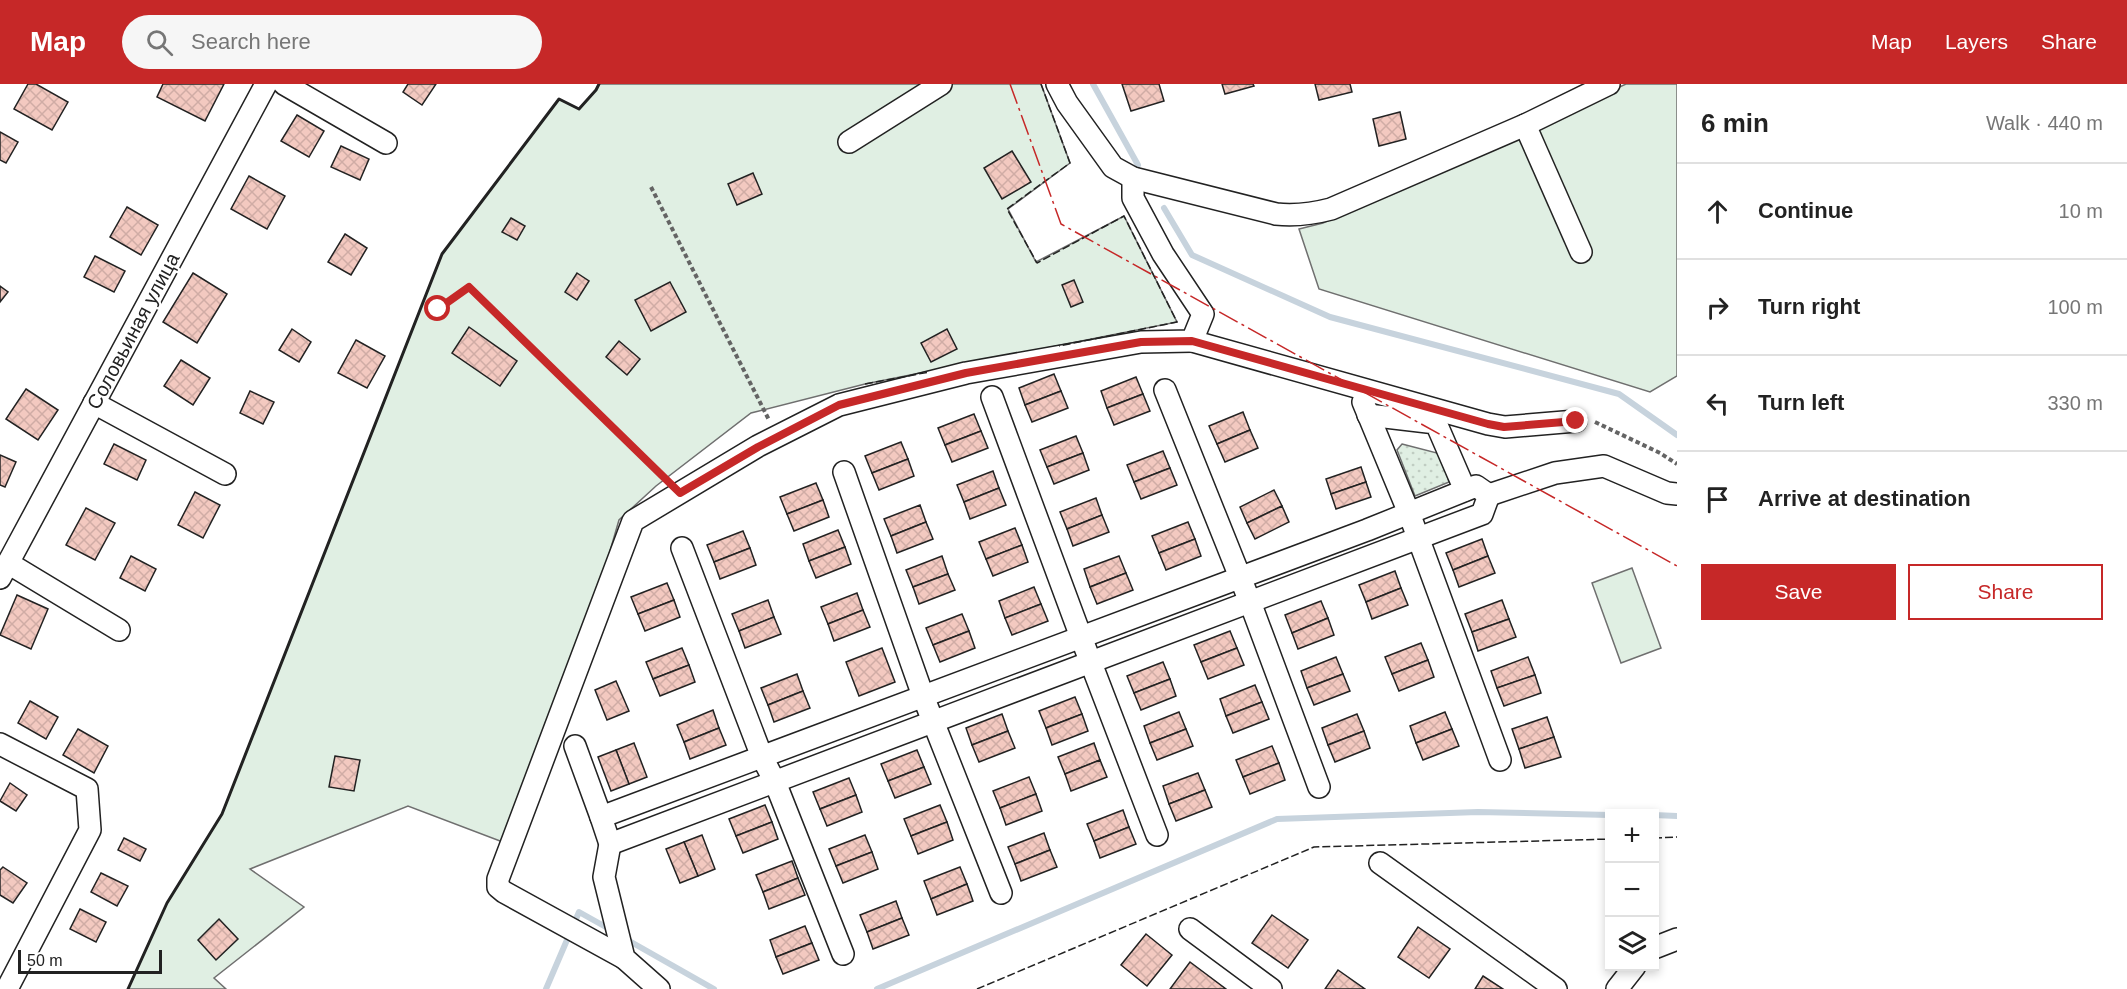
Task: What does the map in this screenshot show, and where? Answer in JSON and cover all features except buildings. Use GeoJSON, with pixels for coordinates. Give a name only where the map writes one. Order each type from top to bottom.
{"type":"FeatureCollection","features":[{"type":"Feature","properties":{"kind":"street","name":"Соловьиная улица"},"geometry":{"type":"LineString","coordinates":[[4,570],[266,84]]}},
{"type":"Feature","properties":{"kind":"street"},"geometry":{"type":"LineString","coordinates":[[284,84],[386,143]]}},
{"type":"Feature","properties":{"kind":"street"},"geometry":{"type":"LineString","coordinates":[[849,142],[941,84]]}},
{"type":"Feature","properties":{"kind":"street"},"geometry":{"type":"LineString","coordinates":[[1057,84],[1067,103],[1113,166],[1133,178],[1276,214],[1293,216],[1314,214],[1331,209],[1525,125],[1609,84]]}},
{"type":"Feature","properties":{"kind":"street"},"geometry":{"type":"LineString","coordinates":[[1525,125],[1581,252]]}},
{"type":"Feature","properties":{"kind":"street"},"geometry":{"type":"LineString","coordinates":[[1133,178],[1133,198],[1163,254],[1203,314],[1192,341]]}},
{"type":"Feature","properties":{"kind":"street"},"geometry":{"type":"LineString","coordinates":[[659,989],[624,958],[498,887],[498,879],[633,521],[777,436],[839,405],[966,373],[1141,342],[1192,341],[1504,427],[1576,421]]}},
{"type":"Feature","properties":{"kind":"street"},"geometry":{"type":"LineString","coordinates":[[1165,390],[1250,602],[1319,787]]}},
{"type":"Feature","properties":{"kind":"street"},"geometry":{"type":"LineString","coordinates":[[992,397],[1157,835]]}},
{"type":"Feature","properties":{"kind":"street"},"geometry":{"type":"LineString","coordinates":[[94,404],[225,474]]}},
{"type":"Feature","properties":{"kind":"street"},"geometry":{"type":"LineString","coordinates":[[1465,490],[1437,423],[1366,408],[1419,538],[1500,760]]}},
{"type":"Feature","properties":{"kind":"street"},"geometry":{"type":"LineString","coordinates":[[1489,495],[1555,473],[1604,466],[1667,493],[1677,494]]}},
{"type":"Feature","properties":{"kind":"street"},"geometry":{"type":"LineString","coordinates":[[844,472],[923,696],[1001,893]]}},
{"type":"Feature","properties":{"kind":"street"},"geometry":{"type":"LineString","coordinates":[[601,817],[1239,578],[1476,486],[1489,495]]}},
{"type":"Feature","properties":{"kind":"street"},"geometry":{"type":"LineString","coordinates":[[610,844],[1482,513],[1489,495]]}},
{"type":"Feature","properties":{"kind":"street"},"geometry":{"type":"LineString","coordinates":[[682,548],[762,757],[843,954]]}},
{"type":"Feature","properties":{"kind":"street"},"geometry":{"type":"LineString","coordinates":[[4,570],[119,630]]}},
{"type":"Feature","properties":{"kind":"street"},"geometry":{"type":"LineString","coordinates":[[0,744],[87,789],[90,830],[7,989]]}},
{"type":"Feature","properties":{"kind":"street"},"geometry":{"type":"LineString","coordinates":[[575,746],[610,844],[604,877],[624,958]]}},
{"type":"Feature","properties":{"kind":"street"},"geometry":{"type":"LineString","coordinates":[[1380,863],[1556,989]]}},
{"type":"Feature","properties":{"kind":"street"},"geometry":{"type":"LineString","coordinates":[[1190,928],[1271,989]]}},
{"type":"Feature","properties":{"kind":"street"},"geometry":{"type":"LineString","coordinates":[[1659,946],[1677,939]]}},
{"type":"Feature","properties":{"kind":"street"},"geometry":{"type":"LineString","coordinates":[[1617,989],[1631,971]]}},
{"type":"Feature","properties":{"kind":"path"},"geometry":{"type":"LineString","coordinates":[[651,186],[777,436]]}},
{"type":"Feature","properties":{"kind":"path"},"geometry":{"type":"LineString","coordinates":[[438,309],[469,287],[680,493]]}},
{"type":"Feature","properties":{"kind":"path"},"geometry":{"type":"LineString","coordinates":[[1576,421],[1598,423],[1660,453],[1677,464]]}},
{"type":"Feature","properties":{"kind":"green space"},"geometry":{"type":"Polygon","coordinates":[[[599,84],[1041,84],[1070,163],[1008,209],[1036,262],[1124,216],[1177,322],[865,384],[751,413],[656,486],[619,520],[570,689],[508,844],[408,806],[250,869],[304,907],[214,978],[226,989],[128,989],[167,903],[222,814],[442,254],[559,99],[579,109],[599,84]]]}},
{"type":"Feature","properties":{"kind":"green space"},"geometry":{"type":"Polygon","coordinates":[[[1626,84],[1677,84],[1677,376],[1650,392],[1319,289],[1299,229],[1323,223],[1626,84]]]}},
{"type":"Feature","properties":{"kind":"green space"},"geometry":{"type":"Polygon","coordinates":[[[1402,444],[1441,454],[1449,482],[1415,496],[1397,450],[1402,444]]]}},
{"type":"Feature","properties":{"kind":"green space"},"geometry":{"type":"Polygon","coordinates":[[[1632,568],[1661,648],[1621,663],[1592,583],[1632,568]]]}},
{"type":"Feature","properties":{"kind":"waterway"},"geometry":{"type":"LineString","coordinates":[[1093,84],[1138,165]]}},
{"type":"Feature","properties":{"kind":"waterway"},"geometry":{"type":"LineString","coordinates":[[1164,208],[1192,255],[1330,317],[1619,394],[1677,435]]}},
{"type":"Feature","properties":{"kind":"waterway"},"geometry":{"type":"LineString","coordinates":[[877,989],[1277,819],[1478,812],[1605,815]]}},
{"type":"Feature","properties":{"kind":"waterway"},"geometry":{"type":"LineString","coordinates":[[1659,815],[1677,816]]}},
{"type":"Feature","properties":{"kind":"waterway"},"geometry":{"type":"LineString","coordinates":[[546,989],[579,912],[613,931]]}},
{"type":"Feature","properties":{"kind":"waterway"},"geometry":{"type":"LineString","coordinates":[[624,938],[714,989]]}},
{"type":"Feature","properties":{"kind":"fence"},"geometry":{"type":"LineString","coordinates":[[1041,84],[1070,163],[1007,209],[1037,263],[1124,216],[1177,322],[1059,346]]}},
{"type":"Feature","properties":{"kind":"fence"},"geometry":{"type":"LineString","coordinates":[[865,384],[929,372]]}},
{"type":"Feature","properties":{"kind":"fence"},"geometry":{"type":"LineString","coordinates":[[1659,838],[1677,837]]}},
{"type":"Feature","properties":{"kind":"fence"},"geometry":{"type":"LineString","coordinates":[[977,989],[1314,847],[1605,839]]}},
{"type":"Feature","properties":{"kind":"wall"},"geometry":{"type":"LineString","coordinates":[[128,989],[167,903],[222,814],[442,254],[559,99],[579,109],[599,84]]}},
{"type":"Feature","properties":{"kind":"power"},"geometry":{"type":"LineString","coordinates":[[1010,84],[1061,224],[1677,566]]}},
{"type":"Feature","properties":{"kind":"route"},"geometry":{"type":"LineString","coordinates":[[438,309],[469,287],[680,493],[758,447],[839,405],[966,373],[1141,342],[1192,341],[1504,427],[1576,421]]}}]}
